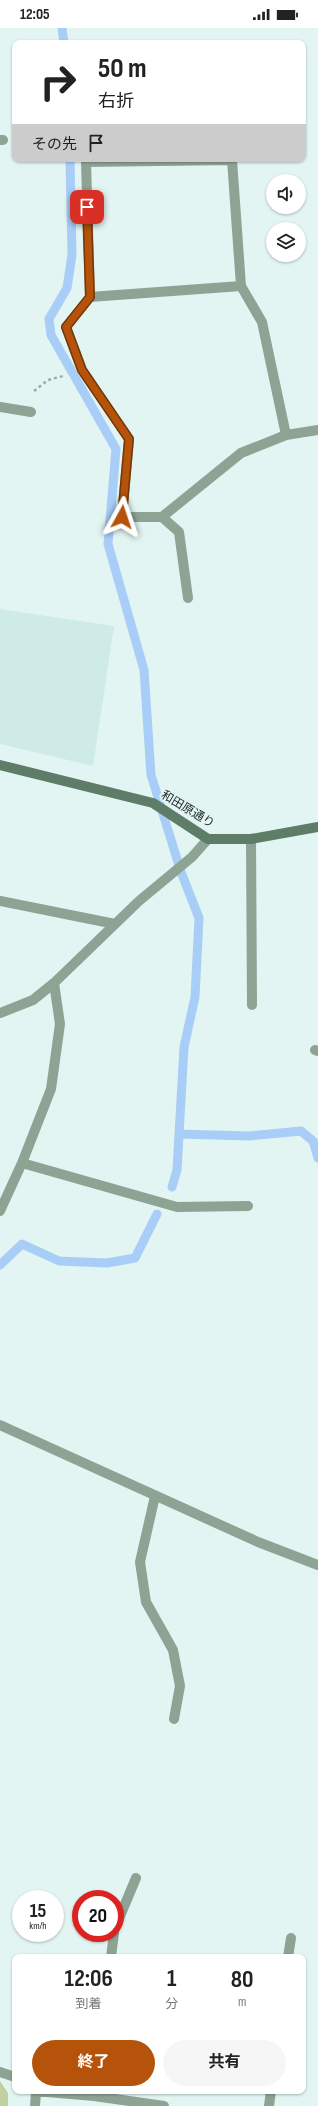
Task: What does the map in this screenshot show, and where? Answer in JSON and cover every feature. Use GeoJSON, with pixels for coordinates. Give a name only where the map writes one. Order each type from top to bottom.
{"type":"FeatureCollection","features":[{"type":"Feature","properties":{"kind":"street"},"geometry":{"type":"LineString","coordinates":[[86,162],[90,297],[66,327],[82,370],[129,439],[122,517],[162,517],[241,453],[286,436],[318,430]]}},
{"type":"Feature","properties":{"kind":"street"},"geometry":{"type":"LineString","coordinates":[[232,162],[241,286],[262,322],[286,436]]}},
{"type":"Feature","properties":{"kind":"street"},"geometry":{"type":"LineString","coordinates":[[90,297],[241,286]]}},
{"type":"Feature","properties":{"kind":"street"},"geometry":{"type":"LineString","coordinates":[[0,407],[31,412]]}},
{"type":"Feature","properties":{"kind":"street"},"geometry":{"type":"LineString","coordinates":[[162,517],[180,532],[188,598]]}},
{"type":"Feature","properties":{"kind":"street","name":"和田原通り"},"geometry":{"type":"LineString","coordinates":[[0,765],[153,803],[208,839],[251,839],[318,827]]}},
{"type":"Feature","properties":{"kind":"street"},"geometry":{"type":"LineString","coordinates":[[0,1013],[33,1000],[54,983],[115,924],[192,857],[208,839]]}},
{"type":"Feature","properties":{"kind":"street"},"geometry":{"type":"LineString","coordinates":[[251,839],[252,1005]]}},
{"type":"Feature","properties":{"kind":"street"},"geometry":{"type":"LineString","coordinates":[[0,901],[115,924]]}},
{"type":"Feature","properties":{"kind":"street"},"geometry":{"type":"LineString","coordinates":[[0,1212],[22,1163],[51,1089],[60,1024],[54,983]]}},
{"type":"Feature","properties":{"kind":"street"},"geometry":{"type":"LineString","coordinates":[[22,1163],[177,1207],[248,1206]]}},
{"type":"Feature","properties":{"kind":"street"},"geometry":{"type":"LineString","coordinates":[[0,1425],[258,1542],[318,1565]]}},
{"type":"Feature","properties":{"kind":"street"},"geometry":{"type":"LineString","coordinates":[[155,1496],[140,1562],[146,1602],[173,1650],[180,1686],[174,1719]]}},
{"type":"Feature","properties":{"kind":"street"},"geometry":{"type":"LineString","coordinates":[[124,1907],[136,1878]]}},
{"type":"Feature","properties":{"kind":"street"},"geometry":{"type":"LineString","coordinates":[[288,1954],[290,1938]]}},
{"type":"Feature","properties":{"kind":"street"},"geometry":{"type":"LineString","coordinates":[[111,1954],[113,1942]]}},
{"type":"Feature","properties":{"kind":"street"},"geometry":{"type":"LineString","coordinates":[[0,2072],[12,2076]]}},
{"type":"Feature","properties":{"kind":"street"},"geometry":{"type":"LineString","coordinates":[[35,2106],[36,2094]]}},
{"type":"Feature","properties":{"kind":"street"},"geometry":{"type":"LineString","coordinates":[[99,2094],[164,2106]]}},
{"type":"Feature","properties":{"kind":"street"},"geometry":{"type":"LineString","coordinates":[[269,2106],[271,2094]]}},
{"type":"Feature","properties":{"kind":"path"},"geometry":{"type":"LineString","coordinates":[[48,380],[62,376]]}},
{"type":"Feature","properties":{"kind":"shaded area"},"geometry":{"type":"Polygon","coordinates":[[[0,609],[114,626],[93,766],[0,744],[0,609]]]}},
{"type":"Feature","properties":{"kind":"green space"},"geometry":{"type":"Polygon","coordinates":[[[0,2081],[8,2093],[8,2106],[0,2106],[0,2081]]]}},
{"type":"Feature","properties":{"kind":"waterway"},"geometry":{"type":"LineString","coordinates":[[62,28],[64,40]]}},
{"type":"Feature","properties":{"kind":"waterway"},"geometry":{"type":"LineString","coordinates":[[70,162],[72,255],[67,288],[49,319],[51,335],[116,449],[108,544],[144,670],[151,775],[181,872],[199,918],[195,997],[184,1047],[177,1170],[172,1187]]}},
{"type":"Feature","properties":{"kind":"waterway"},"geometry":{"type":"LineString","coordinates":[[179,1134],[249,1136],[301,1131],[313,1141],[318,1158]]}},
{"type":"Feature","properties":{"kind":"waterway"},"geometry":{"type":"LineString","coordinates":[[0,1265],[22,1244],[59,1261],[107,1263],[135,1258],[157,1214]]}},
{"type":"Feature","properties":{"kind":"route"},"geometry":{"type":"LineString","coordinates":[[87,207],[90,297],[66,327],[82,370],[129,439],[122,517]]}}]}
